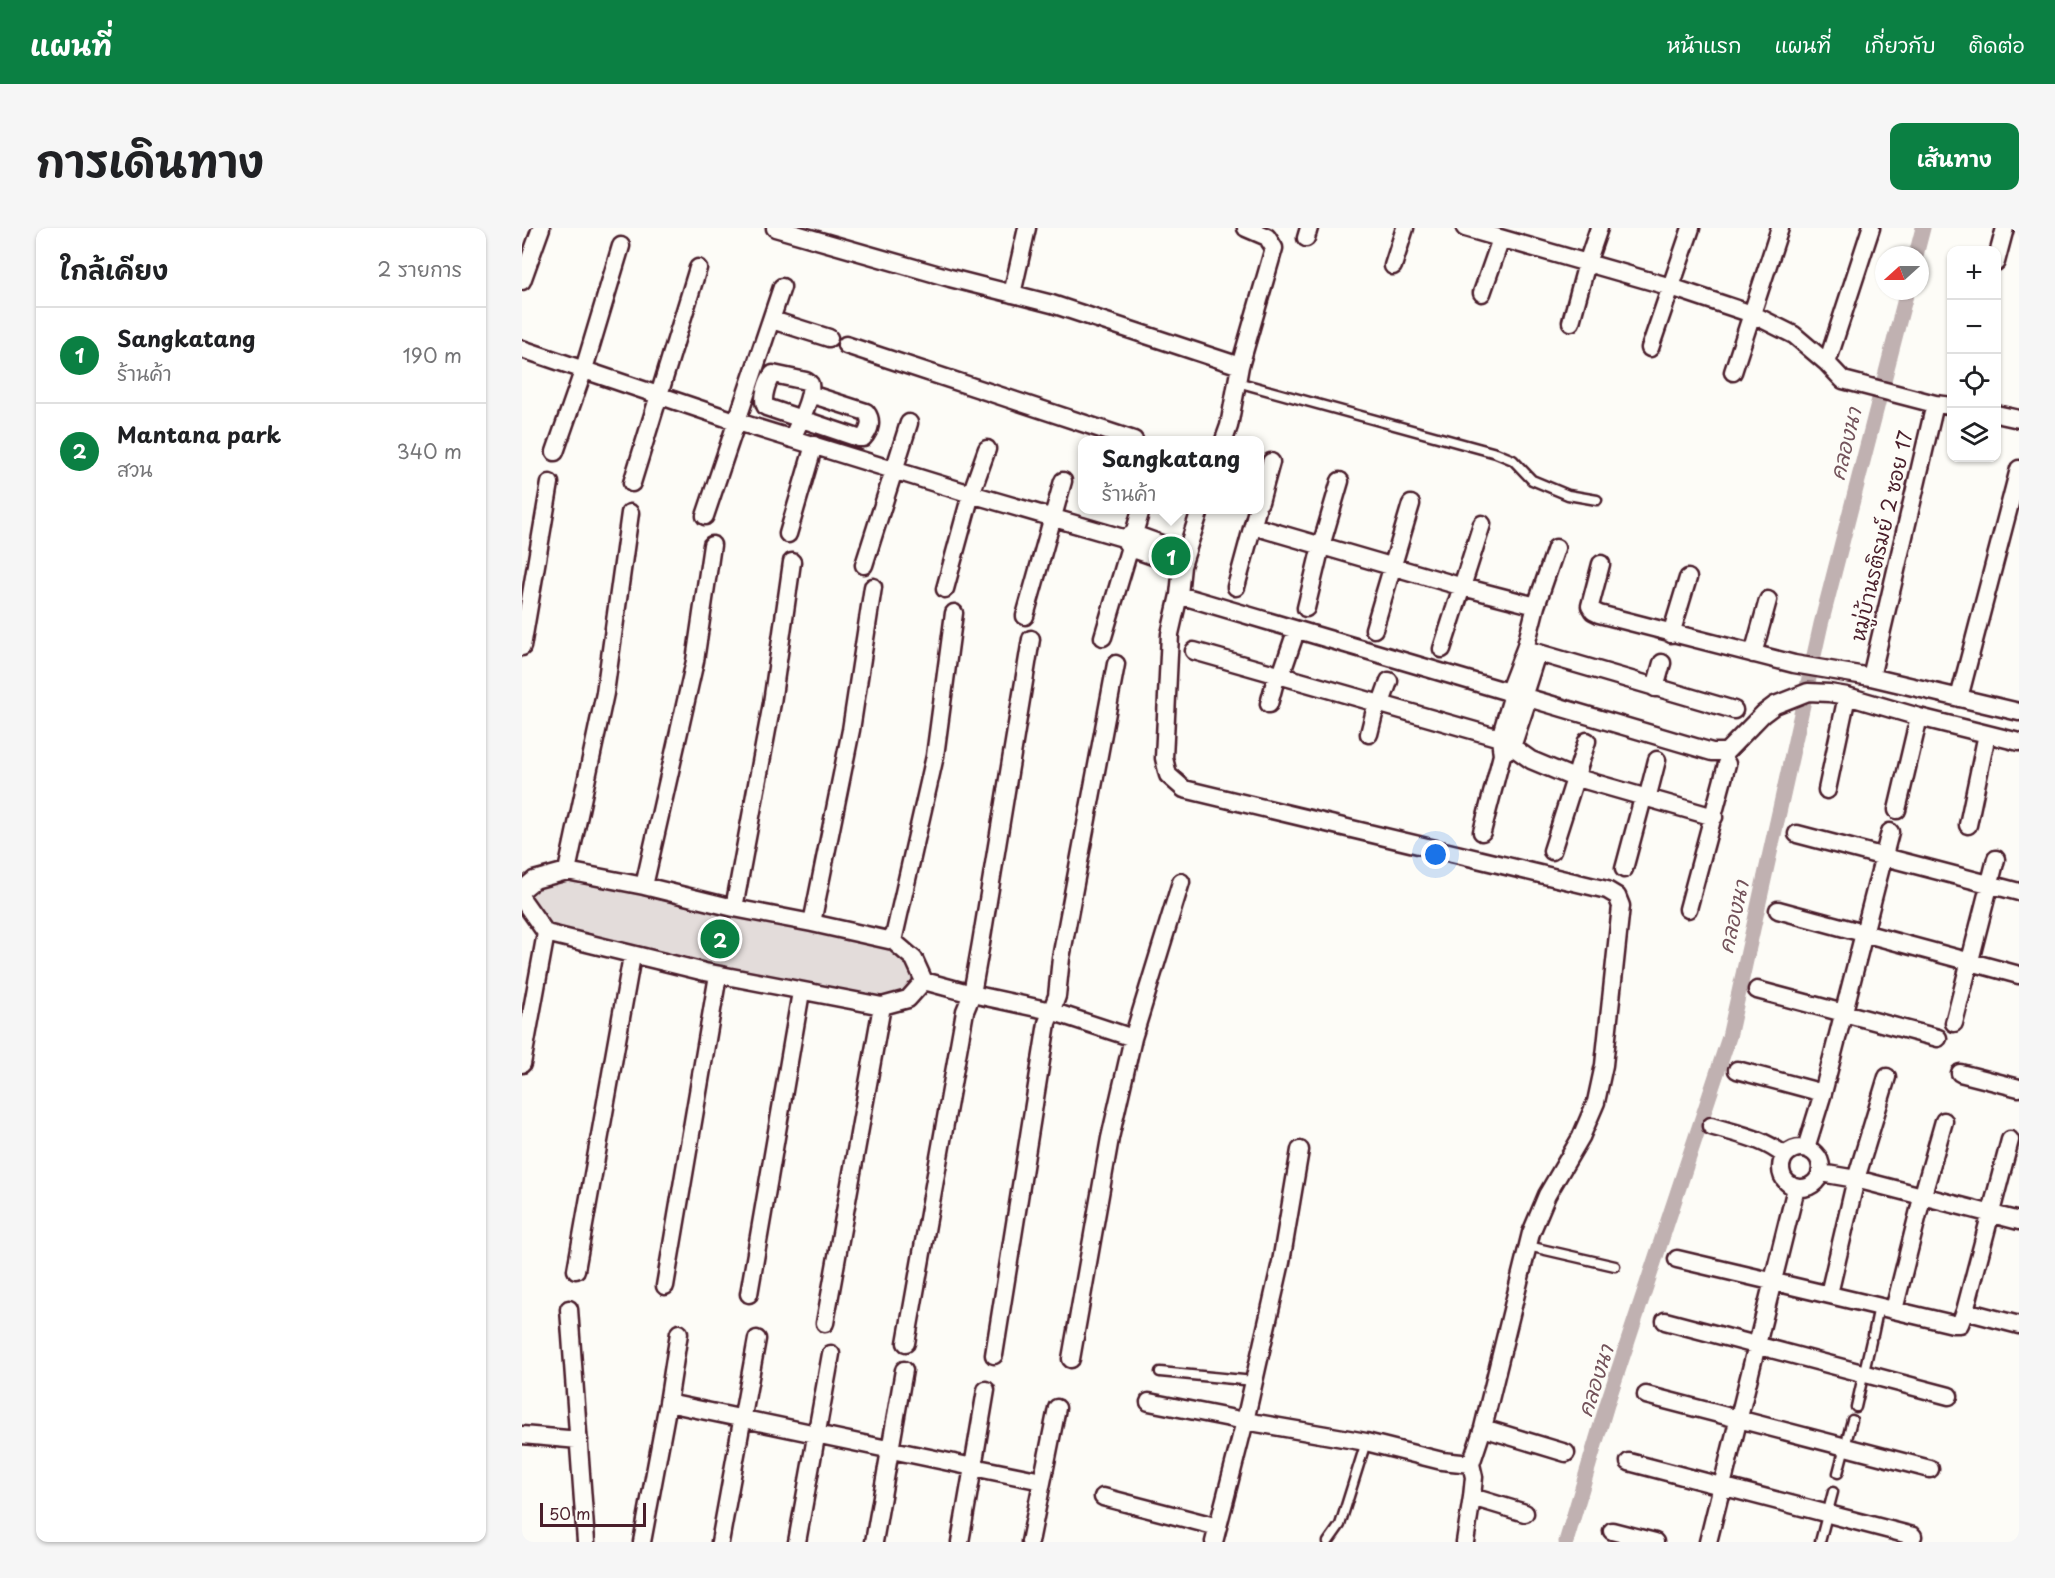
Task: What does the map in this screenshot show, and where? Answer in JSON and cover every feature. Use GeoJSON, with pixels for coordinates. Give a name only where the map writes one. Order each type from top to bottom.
{"type":"FeatureCollection","features":[{"type":"Feature","properties":{"kind":"street"},"geometry":{"type":"LineString","coordinates":[[522,281],[541,228]]}},
{"type":"Feature","properties":{"kind":"street"},"geometry":{"type":"LineString","coordinates":[[775,228],[1052,304],[1239,374]]}},
{"type":"Feature","properties":{"kind":"street"},"geometry":{"type":"LineString","coordinates":[[1012,294],[1027,228]]}},
{"type":"Feature","properties":{"kind":"street"},"geometry":{"type":"LineString","coordinates":[[1226,436],[1239,374],[1274,248],[1267,237],[1246,228]]}},
{"type":"Feature","properties":{"kind":"street"},"geometry":{"type":"LineString","coordinates":[[1393,266],[1405,228]]}},
{"type":"Feature","properties":{"kind":"street"},"geometry":{"type":"LineString","coordinates":[[1465,228],[1671,287],[1752,314],[1794,335],[1843,380],[1936,403]]}},
{"type":"Feature","properties":{"kind":"street"},"geometry":{"type":"LineString","coordinates":[[1571,322],[1599,228]]}},
{"type":"Feature","properties":{"kind":"street"},"geometry":{"type":"LineString","coordinates":[[1650,348],[1691,228]]}},
{"type":"Feature","properties":{"kind":"street"},"geometry":{"type":"LineString","coordinates":[[1733,372],[1780,228]]}},
{"type":"Feature","properties":{"kind":"street"},"geometry":{"type":"LineString","coordinates":[[1827,363],[1871,228]]}},
{"type":"Feature","properties":{"kind":"street"},"geometry":{"type":"LineString","coordinates":[[2000,246],[2005,228]]}},
{"type":"Feature","properties":{"kind":"street"},"geometry":{"type":"LineString","coordinates":[[1482,293],[1500,239]]}},
{"type":"Feature","properties":{"kind":"street"},"geometry":{"type":"LineString","coordinates":[[555,452],[584,369],[621,246]]}},
{"type":"Feature","properties":{"kind":"street"},"geometry":{"type":"LineString","coordinates":[[632,483],[698,268]]}},
{"type":"Feature","properties":{"kind":"street"},"geometry":{"type":"LineString","coordinates":[[705,516],[782,287]]}},
{"type":"Feature","properties":{"kind":"street"},"geometry":{"type":"LineString","coordinates":[[772,320],[829,338]]}},
{"type":"Feature","properties":{"kind":"street"},"geometry":{"type":"LineString","coordinates":[[846,345],[1119,436]]}},
{"type":"Feature","properties":{"kind":"street"},"geometry":{"type":"LineString","coordinates":[[522,349],[738,422],[1129,540],[1184,559]]}},
{"type":"Feature","properties":{"kind":"street"},"geometry":{"type":"LineString","coordinates":[[792,439],[800,418],[810,394],[810,384],[806,381],[773,374],[770,377],[764,405],[800,418],[858,438],[863,438],[870,424],[871,417],[866,412],[810,394]]}},
{"type":"Feature","properties":{"kind":"street","name":"หมู่บ้านรติรมย์ 2 ซอย 17"},"geometry":{"type":"LineString","coordinates":[[1871,677],[1936,403]]}},
{"type":"Feature","properties":{"kind":"street"},"geometry":{"type":"LineString","coordinates":[[2001,415],[2019,419]]}},
{"type":"Feature","properties":{"kind":"street"},"geometry":{"type":"LineString","coordinates":[[864,565],[909,423]]}},
{"type":"Feature","properties":{"kind":"street"},"geometry":{"type":"LineString","coordinates":[[788,534],[814,445]]}},
{"type":"Feature","properties":{"kind":"street"},"geometry":{"type":"LineString","coordinates":[[945,589],[971,494],[987,449]]}},
{"type":"Feature","properties":{"kind":"street"},"geometry":{"type":"LineString","coordinates":[[1264,487],[1271,462]]}},
{"type":"Feature","properties":{"kind":"street"},"geometry":{"type":"LineString","coordinates":[[1959,698],[2019,469]]}},
{"type":"Feature","properties":{"kind":"street"},"geometry":{"type":"LineString","coordinates":[[1025,616],[1063,481]]}},
{"type":"Feature","properties":{"kind":"street"},"geometry":{"type":"LineString","coordinates":[[1306,608],[1340,481]]}},
{"type":"Feature","properties":{"kind":"street"},"geometry":{"type":"LineString","coordinates":[[523,639],[550,483]]}},
{"type":"Feature","properties":{"kind":"street"},"geometry":{"type":"LineString","coordinates":[[1374,629],[1411,504]]}},
{"type":"Feature","properties":{"kind":"street"},"geometry":{"type":"LineString","coordinates":[[567,871],[605,693],[630,513]]}},
{"type":"Feature","properties":{"kind":"street"},"geometry":{"type":"LineString","coordinates":[[1103,637],[1129,540],[1139,514]]}},
{"type":"Feature","properties":{"kind":"street"},"geometry":{"type":"LineString","coordinates":[[1199,514],[1184,559],[1170,634],[1164,758],[1168,775],[1184,789],[1607,890],[1617,896],[1621,906],[1604,1065],[1596,1102],[1581,1137],[1547,1195],[1528,1246],[1483,1428],[1471,1464],[1474,1477],[1465,1542]]}},
{"type":"Feature","properties":{"kind":"street"},"geometry":{"type":"LineString","coordinates":[[1236,586],[1255,518],[1321,546],[1536,606]]}},
{"type":"Feature","properties":{"kind":"street"},"geometry":{"type":"LineString","coordinates":[[1442,649],[1482,525]]}},
{"type":"Feature","properties":{"kind":"street"},"geometry":{"type":"LineString","coordinates":[[644,886],[695,661],[712,545]]}},
{"type":"Feature","properties":{"kind":"street"},"geometry":{"type":"LineString","coordinates":[[1482,832],[1531,651],[1536,606],[1556,548]]}},
{"type":"Feature","properties":{"kind":"street"},"geometry":{"type":"LineString","coordinates":[[734,908],[772,703],[792,562]]}},
{"type":"Feature","properties":{"kind":"street"},"geometry":{"type":"LineString","coordinates":[[1600,564],[1590,606],[1599,615],[1794,664],[1871,677],[2019,712]]}},
{"type":"Feature","properties":{"kind":"street"},"geometry":{"type":"LineString","coordinates":[[1671,634],[1688,578]]}},
{"type":"Feature","properties":{"kind":"street"},"geometry":{"type":"LineString","coordinates":[[812,922],[851,730],[873,587]]}},
{"type":"Feature","properties":{"kind":"street"},"geometry":{"type":"LineString","coordinates":[[1179,595],[1712,752],[1721,752],[1731,748],[1763,714],[1787,699],[1808,692],[1847,696],[2019,742]]}},
{"type":"Feature","properties":{"kind":"street"},"geometry":{"type":"LineString","coordinates":[[1753,654],[1768,600]]}},
{"type":"Feature","properties":{"kind":"street"},"geometry":{"type":"LineString","coordinates":[[893,941],[935,756],[954,613]]}},
{"type":"Feature","properties":{"kind":"street"},"geometry":{"type":"LineString","coordinates":[[906,1342],[966,1011],[972,994],[1031,639]]}},
{"type":"Feature","properties":{"kind":"street"},"geometry":{"type":"LineString","coordinates":[[1269,704],[1293,640]]}},
{"type":"Feature","properties":{"kind":"street"},"geometry":{"type":"LineString","coordinates":[[1194,651],[1379,703],[1505,746],[1531,760],[1575,778],[1714,817]]}},
{"type":"Feature","properties":{"kind":"street"},"geometry":{"type":"LineString","coordinates":[[1531,651],[1734,710]]}},
{"type":"Feature","properties":{"kind":"street"},"geometry":{"type":"LineString","coordinates":[[1655,688],[1662,663]]}},
{"type":"Feature","properties":{"kind":"street"},"geometry":{"type":"LineString","coordinates":[[994,1355],[1047,1023],[1058,996],[1061,958],[1116,664]]}},
{"type":"Feature","properties":{"kind":"street"},"geometry":{"type":"LineString","coordinates":[[1369,734],[1389,681]]}},
{"type":"Feature","properties":{"kind":"street"},"geometry":{"type":"LineString","coordinates":[[1827,790],[1847,696]]}},
{"type":"Feature","properties":{"kind":"street"},"geometry":{"type":"LineString","coordinates":[[1897,810],[1919,717]]}},
{"type":"Feature","properties":{"kind":"street"},"geometry":{"type":"LineString","coordinates":[[1968,825],[1987,735]]}},
{"type":"Feature","properties":{"kind":"street"},"geometry":{"type":"LineString","coordinates":[[1552,850],[1587,741]]}},
{"type":"Feature","properties":{"kind":"street"},"geometry":{"type":"LineString","coordinates":[[1624,868],[1657,760]]}},
{"type":"Feature","properties":{"kind":"street"},"geometry":{"type":"LineString","coordinates":[[1688,909],[1727,764]]}},
{"type":"Feature","properties":{"kind":"street"},"geometry":{"type":"LineString","coordinates":[[1806,1148],[1823,1093],[1890,832]]}},
{"type":"Feature","properties":{"kind":"street"},"geometry":{"type":"LineString","coordinates":[[1797,834],[2019,892]]}},
{"type":"Feature","properties":{"kind":"street"},"geometry":{"type":"LineString","coordinates":[[1954,1023],[1995,859]]}},
{"type":"Feature","properties":{"kind":"street"},"geometry":{"type":"LineString","coordinates":[[522,890],[534,880],[567,871],[644,886],[734,908],[812,922],[893,941],[914,959],[924,981]]}},
{"type":"Feature","properties":{"kind":"street"},"geometry":{"type":"LineString","coordinates":[[1071,1359],[1110,1138],[1133,1038],[1181,882]]}},
{"type":"Feature","properties":{"kind":"street"},"geometry":{"type":"LineString","coordinates":[[522,899],[546,933],[632,956],[801,992],[882,1006],[908,999],[924,981]]}},
{"type":"Feature","properties":{"kind":"street"},"geometry":{"type":"LineString","coordinates":[[1778,910],[2019,975]]}},
{"type":"Feature","properties":{"kind":"street"},"geometry":{"type":"LineString","coordinates":[[522,1064],[546,933]]}},
{"type":"Feature","properties":{"kind":"street"},"geometry":{"type":"LineString","coordinates":[[576,1270],[632,956]]}},
{"type":"Feature","properties":{"kind":"street"},"geometry":{"type":"LineString","coordinates":[[665,1286],[718,975]]}},
{"type":"Feature","properties":{"kind":"street"},"geometry":{"type":"LineString","coordinates":[[924,981],[1051,1011],[1133,1038]]}},
{"type":"Feature","properties":{"kind":"street"},"geometry":{"type":"LineString","coordinates":[[1757,990],[1938,1038]]}},
{"type":"Feature","properties":{"kind":"street"},"geometry":{"type":"LineString","coordinates":[[749,1294],[801,992]]}},
{"type":"Feature","properties":{"kind":"street"},"geometry":{"type":"LineString","coordinates":[[825,1323],[882,1006]]}},
{"type":"Feature","properties":{"kind":"street"},"geometry":{"type":"LineString","coordinates":[[1737,1070],[1823,1093]]}},
{"type":"Feature","properties":{"kind":"street"},"geometry":{"type":"LineString","coordinates":[[1960,1073],[2019,1088]]}},
{"type":"Feature","properties":{"kind":"street"},"geometry":{"type":"LineString","coordinates":[[1829,1294],[1856,1179],[1887,1077]]}},
{"type":"Feature","properties":{"kind":"street"},"geometry":{"type":"LineString","coordinates":[[1886,1308],[1944,1121]]}},
{"type":"Feature","properties":{"kind":"street"},"geometry":{"type":"LineString","coordinates":[[1711,1126],[1761,1140],[1785,1156]]}},
{"type":"Feature","properties":{"kind":"street"},"geometry":{"type":"LineString","coordinates":[[1677,1260],[1956,1324],[1962,1321],[1965,1311],[2010,1140]]}},
{"type":"Feature","properties":{"kind":"street"},"geometry":{"type":"LineString","coordinates":[[1798,1148],[1806,1148],[1814,1152],[1821,1166],[1818,1180],[1812,1186],[1804,1188],[1789,1185],[1781,1171],[1785,1156],[1791,1150],[1798,1148]]}},
{"type":"Feature","properties":{"kind":"street"},"geometry":{"type":"LineString","coordinates":[[1103,1497],[1216,1535],[1245,1421],[1281,1262],[1300,1150]]}},
{"type":"Feature","properties":{"kind":"street"},"geometry":{"type":"LineString","coordinates":[[1821,1173],[1856,1179],[1922,1198],[2019,1221]]}},
{"type":"Feature","properties":{"kind":"street"},"geometry":{"type":"LineString","coordinates":[[1708,1542],[1796,1188]]}},
{"type":"Feature","properties":{"kind":"street"},"geometry":{"type":"LineString","coordinates":[[568,1309],[586,1542]]}},
{"type":"Feature","properties":{"kind":"street"},"geometry":{"type":"LineString","coordinates":[[1965,1311],[2019,1325]]}},
{"type":"Feature","properties":{"kind":"street"},"geometry":{"type":"LineString","coordinates":[[1665,1321],[1949,1396]]}},
{"type":"Feature","properties":{"kind":"street"},"geometry":{"type":"LineString","coordinates":[[642,1542],[679,1333]]}},
{"type":"Feature","properties":{"kind":"street"},"geometry":{"type":"LineString","coordinates":[[720,1542],[757,1339]]}},
{"type":"Feature","properties":{"kind":"street"},"geometry":{"type":"LineString","coordinates":[[797,1542],[831,1354]]}},
{"type":"Feature","properties":{"kind":"street"},"geometry":{"type":"LineString","coordinates":[[874,1542],[904,1371]]}},
{"type":"Feature","properties":{"kind":"street"},"geometry":{"type":"LineString","coordinates":[[960,1542],[986,1390]]}},
{"type":"Feature","properties":{"kind":"street"},"geometry":{"type":"LineString","coordinates":[[1646,1395],[1930,1469]]}},
{"type":"Feature","properties":{"kind":"street"},"geometry":{"type":"LineString","coordinates":[[1149,1402],[1366,1442],[1442,1461],[1471,1464]]}},
{"type":"Feature","properties":{"kind":"street"},"geometry":{"type":"LineString","coordinates":[[668,1403],[1042,1481]]}},
{"type":"Feature","properties":{"kind":"street"},"geometry":{"type":"LineString","coordinates":[[1030,1542],[1057,1408]]}},
{"type":"Feature","properties":{"kind":"street"},"geometry":{"type":"LineString","coordinates":[[1483,1428],[1566,1453]]}},
{"type":"Feature","properties":{"kind":"street"},"geometry":{"type":"LineString","coordinates":[[522,1435],[579,1440]]}},
{"type":"Feature","properties":{"kind":"street"},"geometry":{"type":"LineString","coordinates":[[1629,1462],[1913,1536]]}},
{"type":"Feature","properties":{"kind":"street"},"geometry":{"type":"LineString","coordinates":[[1472,1497],[1525,1513]]}},
{"type":"Feature","properties":{"kind":"street"},"geometry":{"type":"LineString","coordinates":[[1612,1531],[1655,1542]]}},
{"type":"Feature","properties":{"kind":"lane"},"geometry":{"type":"LineString","coordinates":[[1239,374],[1496,453],[1513,460],[1532,480],[1569,495],[1598,500]]}},
{"type":"Feature","properties":{"kind":"lane"},"geometry":{"type":"LineString","coordinates":[[1528,1246],[1615,1266]]}},
{"type":"Feature","properties":{"kind":"lane"},"geometry":{"type":"LineString","coordinates":[[1856,1407],[1872,1338],[1886,1308]]}},
{"type":"Feature","properties":{"kind":"lane"},"geometry":{"type":"LineString","coordinates":[[1160,1372],[1254,1381]]}},
{"type":"Feature","properties":{"kind":"lane"},"geometry":{"type":"LineString","coordinates":[[1838,1473],[1852,1420]]}},
{"type":"Feature","properties":{"kind":"lane"},"geometry":{"type":"LineString","coordinates":[[1328,1542],[1340,1526],[1366,1442]]}},
{"type":"Feature","properties":{"kind":"lane"},"geometry":{"type":"LineString","coordinates":[[1820,1542],[1833,1492]]}},
{"type":"Feature","properties":{"kind":"shaded area"},"geometry":{"type":"Polygon","coordinates":[[[567,871],[893,945],[914,959],[919,985],[882,1006],[546,933],[529,910],[534,880],[567,871]]]}},
{"type":"Feature","properties":{"kind":"waterway","name":"คลองนา"},"geometry":{"type":"LineString","coordinates":[[1918,246],[1923,228]]}},
{"type":"Feature","properties":{"kind":"waterway","name":"คลองนา"},"geometry":{"type":"LineString","coordinates":[[1566,1542],[1608,1401],[1729,1037],[1821,624],[1905,300]]}},
{"type":"Feature","properties":{"kind":"place","name":"Sangkatang"},"geometry":{"type":"Point","coordinates":[1171,556]}},
{"type":"Feature","properties":{"kind":"place","name":"Mantana park"},"geometry":{"type":"Point","coordinates":[720,939]}}]}
